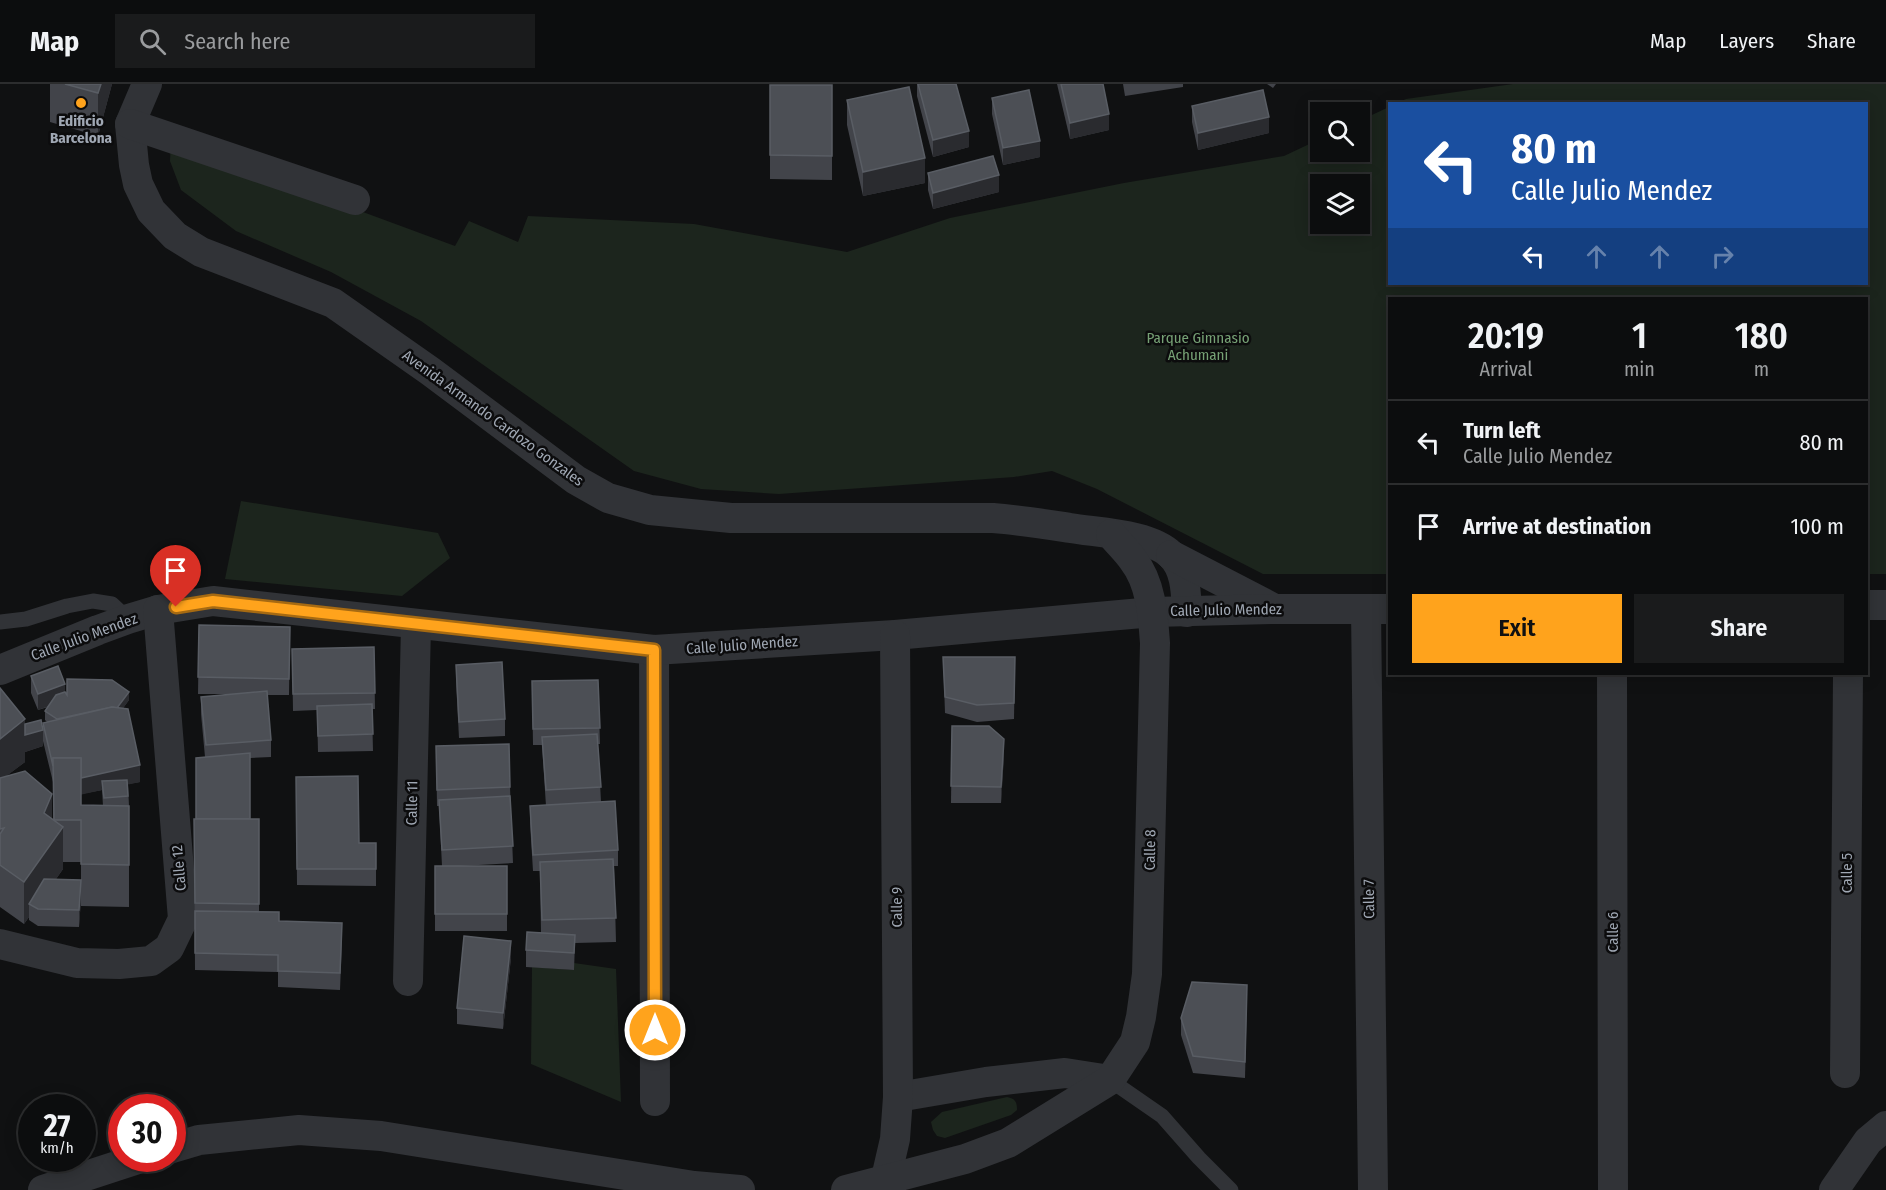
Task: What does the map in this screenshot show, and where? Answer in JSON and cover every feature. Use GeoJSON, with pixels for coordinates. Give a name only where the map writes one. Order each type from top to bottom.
{"type":"FeatureCollection","features":[{"type":"Feature","properties":{"kind":"street","name":"Avenida Armando Cardozo Gonzales"},"geometry":{"type":"LineString","coordinates":[[147,84],[130,124],[134,165],[138,184],[151,211],[175,236],[201,252],[333,303],[576,480],[608,498],[650,510],[731,518],[993,518],[1033,521],[1127,535],[1142,539],[1273,609]]}},
{"type":"Feature","properties":{"kind":"street"},"geometry":{"type":"LineString","coordinates":[[130,124],[355,200]]}},
{"type":"Feature","properties":{"kind":"street"},"geometry":{"type":"LineString","coordinates":[[1111,534],[1134,560],[1142,573],[1153,612]]}},
{"type":"Feature","properties":{"kind":"street"},"geometry":{"type":"LineString","coordinates":[[1171,555],[1181,571],[1186,588],[1187,612]]}},
{"type":"Feature","properties":{"kind":"street","name":"Calle Julio Mendez"},"geometry":{"type":"LineString","coordinates":[[0,670],[98,630],[158,610],[213,601],[654,650],[895,635],[1153,612],[1377,609]]}},
{"type":"Feature","properties":{"kind":"street"},"geometry":{"type":"LineString","coordinates":[[1868,605],[1886,605]]}},
{"type":"Feature","properties":{"kind":"street","name":"Calle 7"},"geometry":{"type":"LineString","coordinates":[[1373,1190],[1377,609]]}},
{"type":"Feature","properties":{"kind":"street","name":"Calle 12"},"geometry":{"type":"LineString","coordinates":[[0,944],[77,963],[119,964],[151,961],[169,948],[183,919],[158,610]]}},
{"type":"Feature","properties":{"kind":"street","name":"Calle 8"},"geometry":{"type":"LineString","coordinates":[[1110,1080],[1135,1042],[1147,974],[1155,643],[1153,612]]}},
{"type":"Feature","properties":{"kind":"street","name":"Calle 11"},"geometry":{"type":"LineString","coordinates":[[408,981],[416,625]]}},
{"type":"Feature","properties":{"kind":"street","name":"Calle 9"},"geometry":{"type":"LineString","coordinates":[[886,1178],[895,1139],[898,1096],[895,635]]}},
{"type":"Feature","properties":{"kind":"street"},"geometry":{"type":"LineString","coordinates":[[654,650],[655,1101]]}},
{"type":"Feature","properties":{"kind":"street","name":"Calle 6"},"geometry":{"type":"LineString","coordinates":[[1612,675],[1613,1190]]}},
{"type":"Feature","properties":{"kind":"street","name":"Calle 5"},"geometry":{"type":"LineString","coordinates":[[1845,1073],[1848,675]]}},
{"type":"Feature","properties":{"kind":"street"},"geometry":{"type":"LineString","coordinates":[[898,1096],[986,1082],[1065,1073],[1110,1080]]}},
{"type":"Feature","properties":{"kind":"street"},"geometry":{"type":"LineString","coordinates":[[846,1190],[965,1159],[1008,1143],[1110,1080]]}},
{"type":"Feature","properties":{"kind":"street"},"geometry":{"type":"LineString","coordinates":[[186,1144],[199,1140],[299,1130],[381,1136],[694,1186],[740,1190]]}},
{"type":"Feature","properties":{"kind":"street"},"geometry":{"type":"LineString","coordinates":[[1834,1190],[1877,1133]]}},
{"type":"Feature","properties":{"kind":"street"},"geometry":{"type":"LineString","coordinates":[[43,1190],[108,1169]]}},
{"type":"Feature","properties":{"kind":"lane"},"geometry":{"type":"LineString","coordinates":[[0,622],[26,619],[67,606],[93,601],[112,604],[128,620]]}},
{"type":"Feature","properties":{"kind":"lane"},"geometry":{"type":"LineString","coordinates":[[1110,1080],[1162,1116],[1199,1158],[1232,1190]]}},
{"type":"Feature","properties":{"kind":"green space","name":"Parque Gimnasio Achumani"},"geometry":{"type":"Polygon","coordinates":[[[1513,84],[1886,84],[1886,574],[1868,574],[1868,297],[1388,297],[1388,574],[1263,574],[1097,489],[1052,471],[1014,477],[779,494],[701,489],[634,471],[421,321],[331,272],[236,231],[181,190],[170,161],[171,141],[455,246],[469,221],[518,242],[528,216],[694,224],[847,252],[950,218],[1124,183],[1284,156],[1310,144],[1310,162],[1370,162],[1370,116],[1388,107],[1388,285],[1868,285],[1868,102],[1399,102],[1406,99],[1513,84]]]}},
{"type":"Feature","properties":{"kind":"green space"},"geometry":{"type":"Polygon","coordinates":[[[241,501],[438,533],[450,558],[402,596],[225,579],[241,501]]]}},
{"type":"Feature","properties":{"kind":"green space"},"geometry":{"type":"Polygon","coordinates":[[[574,963],[616,969],[621,1102],[531,1064],[532,967],[574,970],[574,963]]]}},
{"type":"Feature","properties":{"kind":"green space"},"geometry":{"type":"Polygon","coordinates":[[[1007,1097],[1017,1104],[1017,1110],[1011,1115],[945,1138],[937,1136],[933,1130],[931,1122],[942,1112],[1007,1097]]]}},
{"type":"Feature","properties":{"kind":"building"},"geometry":{"type":"Polygon","coordinates":[[[65,84],[101,84],[98,93],[65,84]]]}},
{"type":"Feature","properties":{"kind":"building"},"geometry":{"type":"Polygon","coordinates":[[[918,84],[956,84],[969,131],[933,140],[918,84]]]}},
{"type":"Feature","properties":{"kind":"building"},"geometry":{"type":"Polygon","coordinates":[[[1061,84],[1103,84],[1109,114],[1070,123],[1061,84]]]}},
{"type":"Feature","properties":{"kind":"building"},"geometry":{"type":"Polygon","coordinates":[[[770,85],[832,85],[832,156],[770,155],[770,85]]]}},
{"type":"Feature","properties":{"kind":"building"},"geometry":{"type":"Polygon","coordinates":[[[909,87],[925,158],[863,172],[847,100],[909,87]]]}},
{"type":"Feature","properties":{"kind":"building"},"geometry":{"type":"Polygon","coordinates":[[[1029,90],[1040,141],[1003,148],[992,98],[1029,90]]]}},
{"type":"Feature","properties":{"kind":"building"},"geometry":{"type":"Polygon","coordinates":[[[1263,90],[1269,117],[1198,133],[1192,106],[1263,90]]]}},
{"type":"Feature","properties":{"kind":"building"},"geometry":{"type":"Polygon","coordinates":[[[993,156],[999,175],[933,193],[928,173],[993,156]]]}},
{"type":"Feature","properties":{"kind":"building"},"geometry":{"type":"Polygon","coordinates":[[[199,625],[290,627],[289,679],[198,677],[199,625]]]}},
{"type":"Feature","properties":{"kind":"building"},"geometry":{"type":"Polygon","coordinates":[[[374,647],[375,693],[293,694],[292,649],[374,647]]]}},
{"type":"Feature","properties":{"kind":"building"},"geometry":{"type":"Polygon","coordinates":[[[943,657],[1015,657],[1014,703],[977,705],[945,697],[943,657]]]}},
{"type":"Feature","properties":{"kind":"building"},"geometry":{"type":"Polygon","coordinates":[[[502,662],[505,719],[459,722],[456,665],[502,662]]]}},
{"type":"Feature","properties":{"kind":"building"},"geometry":{"type":"Polygon","coordinates":[[[58,666],[65,684],[38,694],[31,676],[58,666]]]}},
{"type":"Feature","properties":{"kind":"building"},"geometry":{"type":"Polygon","coordinates":[[[67,679],[112,680],[129,692],[117,708],[112,707],[57,719],[45,711],[56,695],[65,692],[67,695],[67,679]]]}},
{"type":"Feature","properties":{"kind":"building"},"geometry":{"type":"Polygon","coordinates":[[[598,680],[600,728],[533,729],[532,681],[598,680]]]}},
{"type":"Feature","properties":{"kind":"building"},"geometry":{"type":"Polygon","coordinates":[[[0,688],[25,719],[0,739],[0,688]]]}},
{"type":"Feature","properties":{"kind":"building"},"geometry":{"type":"Polygon","coordinates":[[[267,691],[271,740],[206,745],[201,697],[267,691]]]}},
{"type":"Feature","properties":{"kind":"building"},"geometry":{"type":"Polygon","coordinates":[[[372,704],[373,734],[318,736],[317,706],[372,704]]]}},
{"type":"Feature","properties":{"kind":"building"},"geometry":{"type":"Polygon","coordinates":[[[112,707],[128,709],[140,765],[81,778],[81,758],[53,758],[53,766],[43,723],[112,707]]]}},
{"type":"Feature","properties":{"kind":"building"},"geometry":{"type":"Polygon","coordinates":[[[41,720],[43,730],[25,735],[25,724],[41,720]]]}},
{"type":"Feature","properties":{"kind":"building"},"geometry":{"type":"Polygon","coordinates":[[[952,726],[989,726],[1004,739],[1001,787],[951,786],[952,726]]]}},
{"type":"Feature","properties":{"kind":"building"},"geometry":{"type":"Polygon","coordinates":[[[597,734],[601,787],[546,790],[542,737],[597,734]]]}},
{"type":"Feature","properties":{"kind":"building"},"geometry":{"type":"Polygon","coordinates":[[[509,744],[510,787],[437,790],[436,746],[509,744]]]}},
{"type":"Feature","properties":{"kind":"building"},"geometry":{"type":"Polygon","coordinates":[[[250,753],[250,819],[196,819],[196,758],[250,753]]]}},
{"type":"Feature","properties":{"kind":"building"},"geometry":{"type":"Polygon","coordinates":[[[53,758],[81,758],[81,805],[129,806],[129,865],[81,864],[81,820],[54,820],[53,758]]]}},
{"type":"Feature","properties":{"kind":"building"},"geometry":{"type":"Polygon","coordinates":[[[25,771],[52,794],[44,813],[63,827],[24,882],[0,865],[0,834],[4,828],[0,829],[0,778],[25,771]]]}},
{"type":"Feature","properties":{"kind":"building"},"geometry":{"type":"Polygon","coordinates":[[[358,776],[359,843],[376,843],[376,869],[297,869],[296,777],[358,776]]]}},
{"type":"Feature","properties":{"kind":"building"},"geometry":{"type":"Polygon","coordinates":[[[127,780],[128,796],[104,798],[102,781],[127,780]]]}},
{"type":"Feature","properties":{"kind":"building"},"geometry":{"type":"Polygon","coordinates":[[[510,796],[513,846],[442,850],[439,800],[510,796]]]}},
{"type":"Feature","properties":{"kind":"building"},"geometry":{"type":"Polygon","coordinates":[[[615,801],[618,850],[533,855],[530,806],[615,801]]]}},
{"type":"Feature","properties":{"kind":"building"},"geometry":{"type":"Polygon","coordinates":[[[194,819],[259,819],[259,904],[195,903],[194,819]]]}},
{"type":"Feature","properties":{"kind":"building"},"geometry":{"type":"Polygon","coordinates":[[[613,859],[616,918],[542,920],[540,862],[613,859]]]}},
{"type":"Feature","properties":{"kind":"building"},"geometry":{"type":"Polygon","coordinates":[[[435,866],[507,866],[507,914],[435,914],[435,866]]]}},
{"type":"Feature","properties":{"kind":"building"},"geometry":{"type":"Polygon","coordinates":[[[44,879],[81,880],[79,910],[38,909],[29,904],[44,879]]]}},
{"type":"Feature","properties":{"kind":"building"},"geometry":{"type":"Polygon","coordinates":[[[195,911],[279,912],[279,921],[342,923],[340,973],[278,971],[278,955],[195,953],[195,911]]]}},
{"type":"Feature","properties":{"kind":"building"},"geometry":{"type":"Polygon","coordinates":[[[527,932],[575,935],[574,953],[526,950],[527,932]]]}},
{"type":"Feature","properties":{"kind":"building"},"geometry":{"type":"Polygon","coordinates":[[[464,936],[511,941],[503,1013],[457,1008],[464,936]]]}},
{"type":"Feature","properties":{"kind":"building"},"geometry":{"type":"Polygon","coordinates":[[[1192,982],[1247,985],[1245,1062],[1193,1056],[1181,1018],[1192,982]]]}},
{"type":"Feature","properties":{"kind":"place","name":"Edificio Barcelona"},"geometry":{"type":"Point","coordinates":[81,103]}},
{"type":"Feature","properties":{"kind":"route"},"geometry":{"type":"LineString","coordinates":[[176,607],[213,601],[654,650],[655,1030]]}}]}
